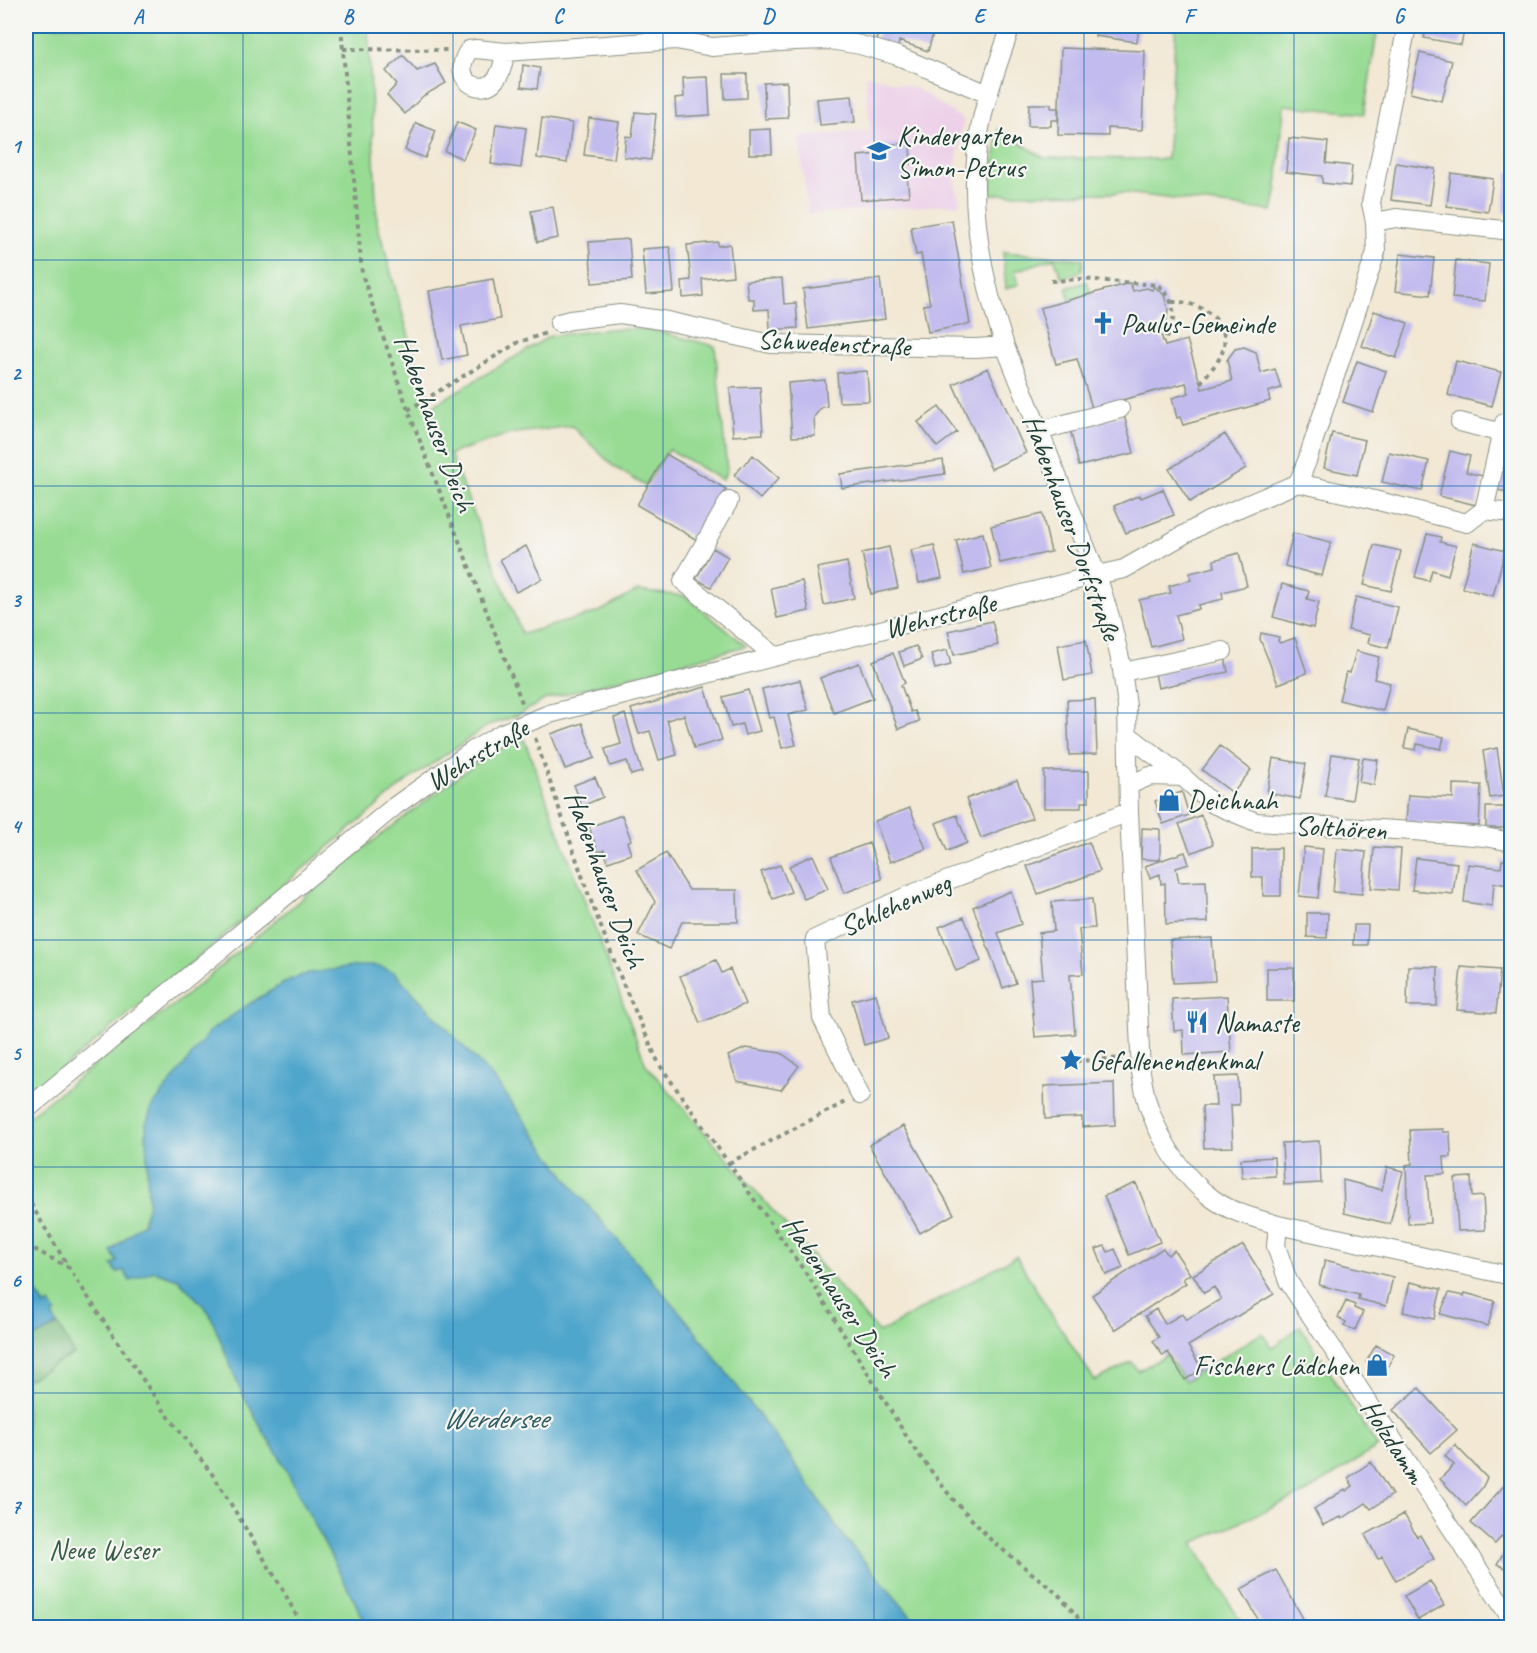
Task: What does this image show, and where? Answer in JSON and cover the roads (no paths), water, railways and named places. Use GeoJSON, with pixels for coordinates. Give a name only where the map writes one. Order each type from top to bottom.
{"type":"FeatureCollection","features":[{"type":"Feature","properties":{"kind":"street","name":"Habenhauser Dorfstraße"},"geometry":{"type":"LineString","coordinates":[[1011,26],[988,94],[981,124],[976,156],[976,217],[994,315],[1097,575],[1111,620],[1123,672],[1127,706],[1128,785],[1140,1057],[1145,1096],[1151,1113],[1168,1148],[1198,1186],[1213,1199],[1242,1214],[1278,1225],[1512,1276]]}},
{"type":"Feature","properties":{"kind":"street"},"geometry":{"type":"LineString","coordinates":[[1407,26],[1371,203],[1375,222],[1376,252],[1298,483],[1467,523],[1484,510],[1503,428],[1460,422]]}},
{"type":"Feature","properties":{"kind":"street"},"geometry":{"type":"LineString","coordinates":[[506,52],[497,79],[490,85],[480,87],[464,78],[461,69],[463,59],[469,50],[486,49],[506,52],[676,40],[712,47],[795,41],[829,33],[898,56],[988,94]]}},
{"type":"Feature","properties":{"kind":"street"},"geometry":{"type":"LineString","coordinates":[[1375,222],[1396,218],[1512,231]]}},
{"type":"Feature","properties":{"kind":"street","name":"Schwedenstraße"},"geometry":{"type":"LineString","coordinates":[[559,323],[620,314],[667,321],[771,344],[976,348],[1005,346]]}},
{"type":"Feature","properties":{"kind":"street"},"geometry":{"type":"LineString","coordinates":[[1039,431],[1120,409]]}},
{"type":"Feature","properties":{"kind":"street","name":"Wehrstraße"},"geometry":{"type":"LineString","coordinates":[[26,1110],[395,806],[472,751],[502,733],[549,714],[1124,569],[1208,521],[1298,483]]}},
{"type":"Feature","properties":{"kind":"street"},"geometry":{"type":"LineString","coordinates":[[729,501],[683,581],[775,656]]}},
{"type":"Feature","properties":{"kind":"street"},"geometry":{"type":"LineString","coordinates":[[1484,510],[1512,513]]}},
{"type":"Feature","properties":{"kind":"street"},"geometry":{"type":"LineString","coordinates":[[1123,672],[1223,651]]}},
{"type":"Feature","properties":{"kind":"street","name":"Solthören"},"geometry":{"type":"LineString","coordinates":[[1128,735],[1183,777],[1213,804],[1256,822],[1413,831],[1485,837],[1512,842]]}},
{"type":"Feature","properties":{"kind":"street"},"geometry":{"type":"LineString","coordinates":[[1128,785],[1150,776],[1183,777]]}},
{"type":"Feature","properties":{"kind":"street","name":"Schlehenweg"},"geometry":{"type":"LineString","coordinates":[[861,1095],[822,1018],[815,939],[909,895],[1129,812]]}},
{"type":"Feature","properties":{"kind":"street","name":"Holzdamm"},"geometry":{"type":"LineString","coordinates":[[1278,1225],[1276,1246],[1288,1281],[1512,1620]]}},
{"type":"Feature","properties":{"kind":"water","name":"Werdersee"},"geometry":{"type":"Polygon","coordinates":[[[376,966],[394,972],[495,1080],[579,1195],[688,1322],[789,1455],[842,1535],[920,1627],[368,1627],[279,1456],[239,1387],[209,1312],[178,1279],[154,1271],[130,1281],[123,1270],[117,1273],[112,1265],[117,1261],[111,1251],[143,1223],[148,1203],[146,1124],[152,1107],[210,1031],[289,980],[309,973],[376,966]]]}},
{"type":"Feature","properties":{"kind":"water"},"geometry":{"type":"Polygon","coordinates":[[[36,1292],[45,1306],[50,1303],[56,1313],[52,1316],[58,1325],[26,1341],[26,1303],[33,1298],[36,1292]]]}},
{"type":"Feature","properties":{"kind":"place","name":"Kindergarten Simon-Petrus"},"geometry":{"type":"Point","coordinates":[879,151]}},
{"type":"Feature","properties":{"kind":"place","name":"Paulus-Gemeinde"},"geometry":{"type":"Point","coordinates":[1103,323]}},
{"type":"Feature","properties":{"kind":"place","name":"Deichnah"},"geometry":{"type":"Point","coordinates":[1169,800]}},
{"type":"Feature","properties":{"kind":"place","name":"Namaste"},"geometry":{"type":"Point","coordinates":[1197,1022]}},
{"type":"Feature","properties":{"kind":"place","name":"Gefallenendenkmal"},"geometry":{"type":"Point","coordinates":[1071,1060]}},
{"type":"Feature","properties":{"kind":"place","name":"Fischers Lädchen"},"geometry":{"type":"Point","coordinates":[1377,1365]}},
{"type":"Feature","properties":{"kind":"park label","name":"Neue Weser"},"geometry":{"type":"Point","coordinates":[104,1549]}}]}
